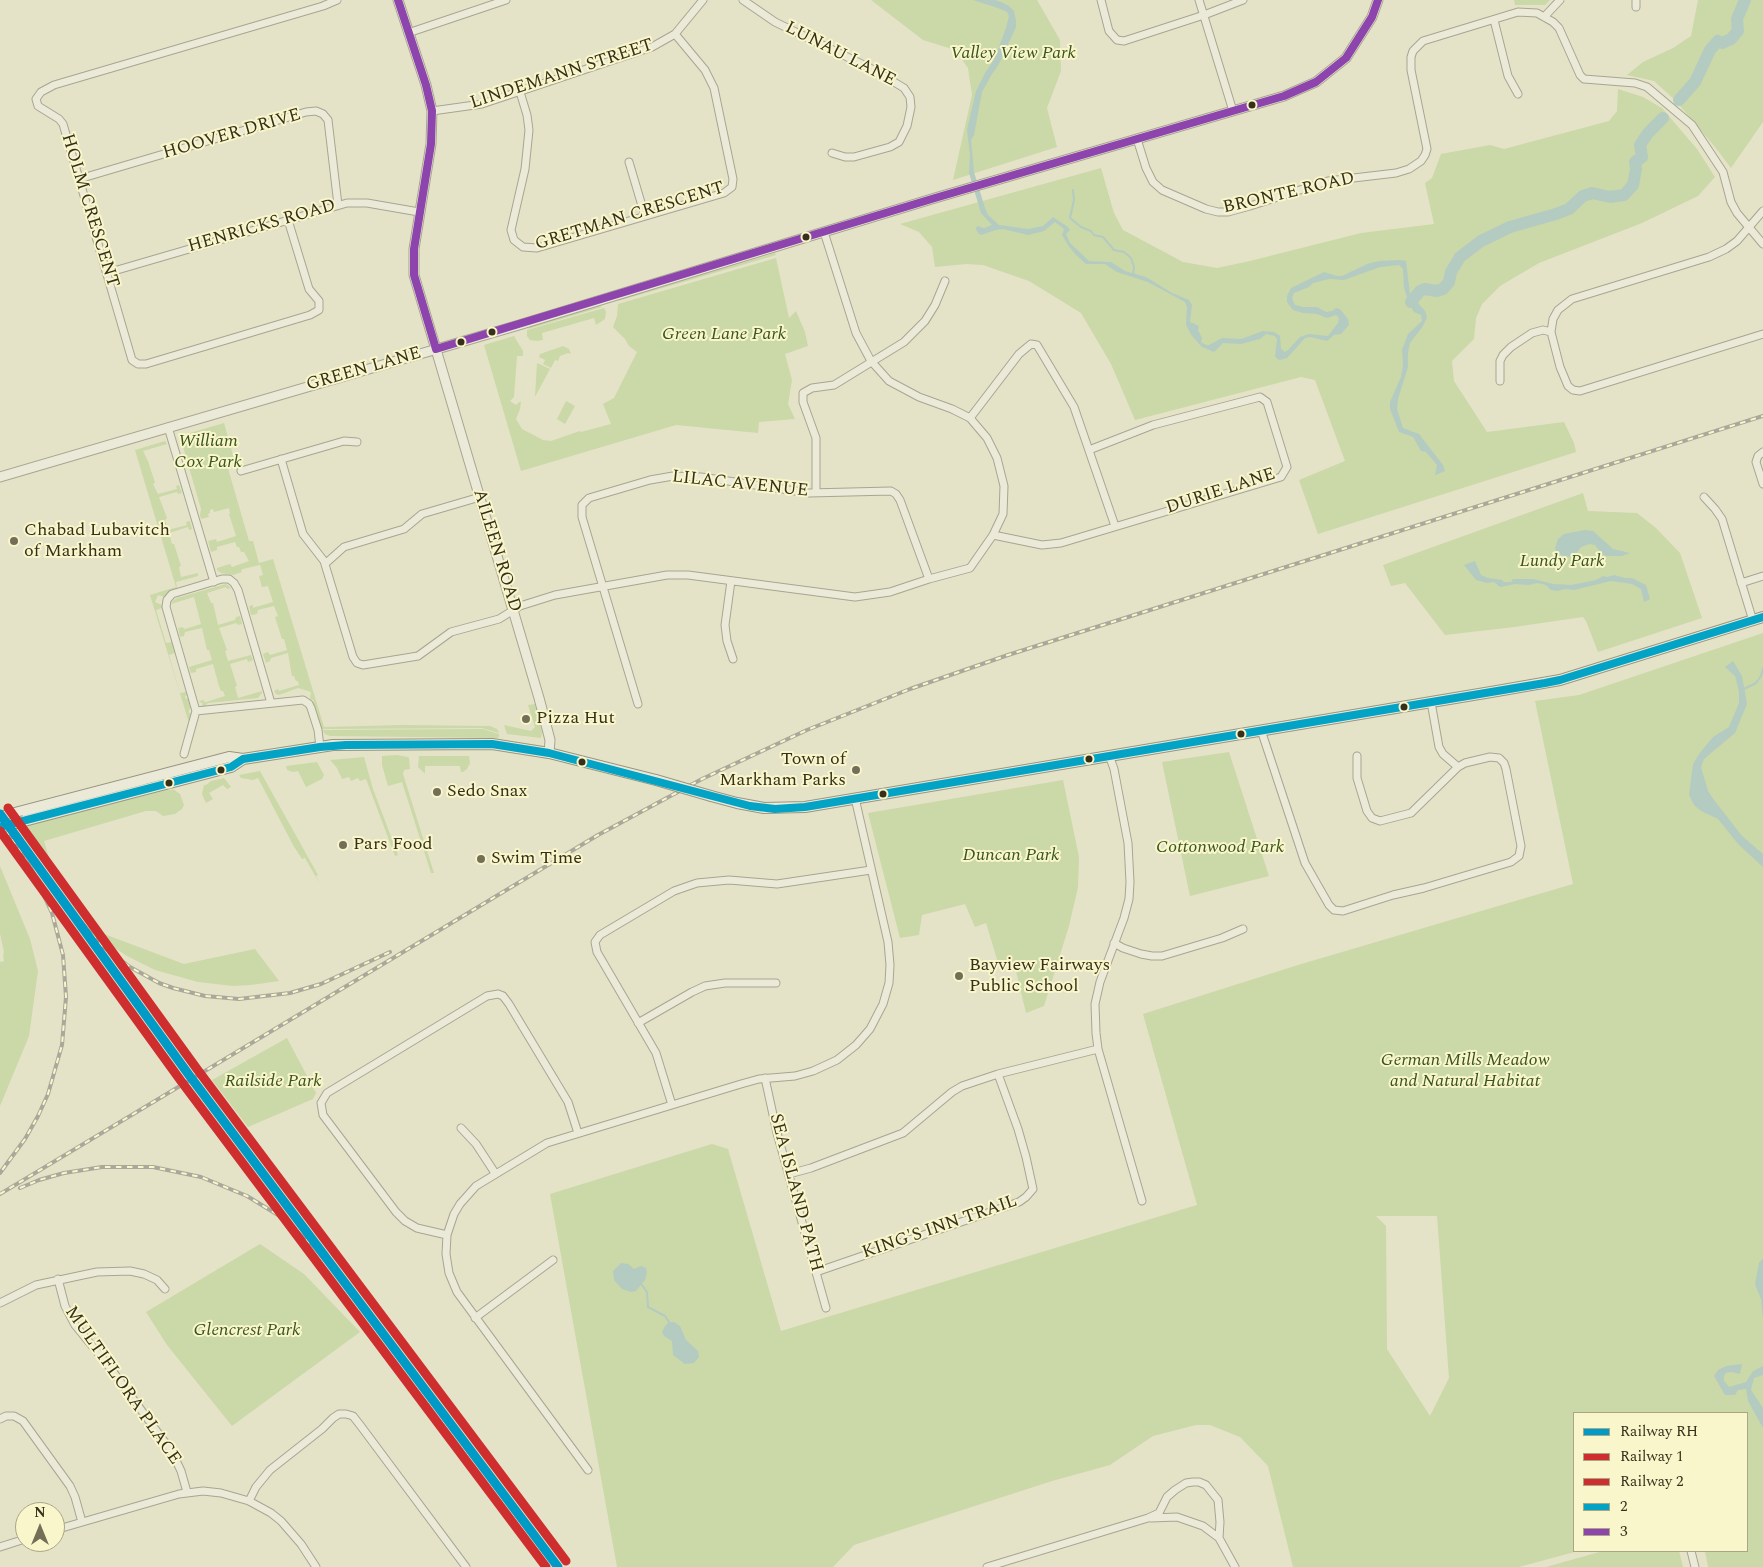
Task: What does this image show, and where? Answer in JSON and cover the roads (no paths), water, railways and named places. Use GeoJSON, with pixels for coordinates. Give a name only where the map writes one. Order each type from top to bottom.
{"type":"FeatureCollection","features":[{"type":"Feature","properties":{"kind":"main road"},"geometry":{"type":"LineString","coordinates":[[0,817],[24,816],[231,767],[242,759],[320,747],[354,744],[492,744],[549,754],[656,780],[750,806],[775,809],[805,807],[1560,680],[1758,619]]}},
{"type":"Feature","properties":{"kind":"main road"},"geometry":{"type":"LineString","coordinates":[[0,827],[24,816]]}},
{"type":"Feature","properties":{"kind":"street","name":"HOLM CRESCENT"},"geometry":{"type":"LineString","coordinates":[[288,220],[309,289],[318,301],[318,310],[315,314],[146,364],[138,364],[132,360],[63,124],[59,119],[38,106],[36,99],[41,92],[54,85],[323,6],[337,0]]}},
{"type":"Feature","properties":{"kind":"street","name":"AILEEN ROAD"},"geometry":{"type":"LineString","coordinates":[[398,0],[426,85],[432,111],[432,138],[414,249],[414,275],[514,610],[550,740],[549,754]]}},
{"type":"Feature","properties":{"kind":"street"},"geometry":{"type":"LineString","coordinates":[[408,32],[506,0]]}},
{"type":"Feature","properties":{"kind":"street","name":"LINDEMANN STREET"},"geometry":{"type":"LineString","coordinates":[[432,111],[475,106],[652,48],[675,34],[702,0]]}},
{"type":"Feature","properties":{"kind":"street","name":"LUNAU LANE"},"geometry":{"type":"LineString","coordinates":[[743,0],[775,22],[874,70],[904,88],[910,97],[911,107],[907,126],[899,142],[890,147],[854,157],[845,157],[832,153]]}},
{"type":"Feature","properties":{"kind":"street"},"geometry":{"type":"LineString","coordinates":[[1100,0],[1109,31],[1117,40],[1124,41],[1243,0]]}},
{"type":"Feature","properties":{"kind":"street"},"geometry":{"type":"LineString","coordinates":[[1199,0],[1233,111]]}},
{"type":"Feature","properties":{"kind":"street","name":"GREEN LANE"},"geometry":{"type":"LineString","coordinates":[[0,477],[1284,96],[1316,82],[1346,58],[1372,18],[1378,0]]}},
{"type":"Feature","properties":{"kind":"street"},"geometry":{"type":"LineString","coordinates":[[1560,0],[1544,16],[1559,28],[1580,75],[1584,79],[1635,83],[1647,87],[1692,125],[1723,172],[1731,202],[1737,213],[1763,244]]}},
{"type":"Feature","properties":{"kind":"street","name":"BRONTE ROAD"},"geometry":{"type":"LineString","coordinates":[[1137,139],[1146,168],[1153,182],[1162,190],[1206,209],[1218,212],[1228,212],[1250,206],[1328,181],[1396,173],[1410,169],[1421,161],[1426,155],[1427,149],[1411,70],[1410,57],[1413,51],[1424,42],[1518,12],[1537,13],[1544,16]]}},
{"type":"Feature","properties":{"kind":"street"},"geometry":{"type":"LineString","coordinates":[[1494,20],[1508,76],[1518,94]]}},
{"type":"Feature","properties":{"kind":"street","name":"GRETMAN CRESCENT"},"geometry":{"type":"LineString","coordinates":[[520,92],[528,115],[529,130],[525,169],[512,227],[513,237],[523,247],[534,248],[724,193],[730,190],[733,182],[712,83],[702,65],[675,34]]}},
{"type":"Feature","properties":{"kind":"street","name":"HOOVER DRIVE"},"geometry":{"type":"LineString","coordinates":[[79,179],[306,112],[316,111],[323,114],[328,120],[338,205]]}},
{"type":"Feature","properties":{"kind":"street"},"geometry":{"type":"LineString","coordinates":[[629,162],[645,216]]}},
{"type":"Feature","properties":{"kind":"street","name":"HENRICKS ROAD"},"geometry":{"type":"LineString","coordinates":[[107,273],[347,203],[367,203],[419,212]]}},
{"type":"Feature","properties":{"kind":"street"},"geometry":{"type":"LineString","coordinates":[[1763,211],[1726,249],[1709,257],[1595,294],[1572,299],[1558,310],[1553,319],[1551,332],[1560,367],[1568,386],[1573,390],[1580,391],[1763,334]]}},
{"type":"Feature","properties":{"kind":"street"},"geometry":{"type":"LineString","coordinates":[[281,459],[303,534],[307,542],[320,555],[325,564],[354,657],[363,666],[418,656],[451,632],[499,619],[520,606],[555,595],[667,575],[688,575],[854,597],[890,592],[970,568],[993,535],[1003,514],[1004,486],[994,451],[987,438],[970,418],[920,397],[889,381],[871,361],[856,333],[824,232]]}},
{"type":"Feature","properties":{"kind":"street"},"geometry":{"type":"LineString","coordinates":[[816,493],[816,438],[803,402],[804,393],[812,388],[834,385],[904,342],[924,321],[934,306],[945,281]]}},
{"type":"Feature","properties":{"kind":"street"},"geometry":{"type":"LineString","coordinates":[[1500,381],[1500,361],[1511,347],[1532,333],[1543,330],[1551,332]]}},
{"type":"Feature","properties":{"kind":"street"},"geometry":{"type":"LineString","coordinates":[[970,418],[1019,354],[1032,344],[1037,345],[1074,407],[1115,526]]}},
{"type":"Feature","properties":{"kind":"street","name":"DURIE LANE"},"geometry":{"type":"LineString","coordinates":[[993,535],[1042,545],[1061,543],[1281,477],[1287,467],[1267,402],[1260,397],[1153,425],[1089,450]]}},
{"type":"Feature","properties":{"kind":"street"},"geometry":{"type":"LineString","coordinates":[[168,426],[214,582]]}},
{"type":"Feature","properties":{"kind":"street"},"geometry":{"type":"LineString","coordinates":[[241,471],[344,440],[357,442]]}},
{"type":"Feature","properties":{"kind":"street"},"geometry":{"type":"LineString","coordinates":[[1763,452],[1758,456],[1756,462],[1763,484]]}},
{"type":"Feature","properties":{"kind":"street","name":"LILAC AVENUE"},"geometry":{"type":"LineString","coordinates":[[638,704],[581,514],[582,505],[589,498],[650,480],[673,476],[816,493],[887,491],[896,494],[900,500],[929,579]]}},
{"type":"Feature","properties":{"kind":"street"},"geometry":{"type":"LineString","coordinates":[[325,564],[344,547],[404,529],[422,514],[480,497]]}},
{"type":"Feature","properties":{"kind":"street"},"geometry":{"type":"LineString","coordinates":[[1704,497],[1716,509],[1722,519],[1741,583],[1758,619]]}},
{"type":"Feature","properties":{"kind":"street"},"geometry":{"type":"LineString","coordinates":[[1741,583],[1763,576]]}},
{"type":"Feature","properties":{"kind":"street"},"geometry":{"type":"LineString","coordinates":[[184,754],[196,711],[166,610],[166,602],[172,594],[228,579],[237,586],[272,703]]}},
{"type":"Feature","properties":{"kind":"street"},"geometry":{"type":"LineString","coordinates":[[731,581],[725,625],[727,641],[733,659]]}},
{"type":"Feature","properties":{"kind":"street"},"geometry":{"type":"LineString","coordinates":[[196,711],[300,700],[308,704],[318,730],[320,747]]}},
{"type":"Feature","properties":{"kind":"street"},"geometry":{"type":"LineString","coordinates":[[1431,702],[1439,747],[1446,757],[1458,767]]}},
{"type":"Feature","properties":{"kind":"street"},"geometry":{"type":"LineString","coordinates":[[1261,730],[1305,863],[1330,906],[1338,912],[1442,883],[1511,862],[1518,858],[1522,846],[1504,763],[1497,757],[1468,761],[1458,767],[1411,813],[1378,821],[1370,816],[1365,804],[1356,775],[1357,756]]}},
{"type":"Feature","properties":{"kind":"street"},"geometry":{"type":"LineString","coordinates":[[1110,755],[1128,843],[1130,870],[1129,899],[1124,918],[1100,982],[1095,1004],[1096,1033],[1098,1049],[1142,1201]]}},
{"type":"Feature","properties":{"kind":"street"},"geometry":{"type":"LineString","coordinates":[[588,1470],[457,1292],[451,1279],[447,1261],[447,1235],[454,1214],[476,1186],[547,1143],[740,1084],[765,1078],[803,1074],[837,1060],[856,1045],[870,1029],[887,990],[890,958],[855,798]]}},
{"type":"Feature","properties":{"kind":"street"},"geometry":{"type":"LineString","coordinates":[[672,1105],[656,1053],[597,952],[595,942],[597,938],[603,932],[674,891],[697,883],[729,880],[777,884],[871,870]]}},
{"type":"Feature","properties":{"kind":"street"},"geometry":{"type":"LineString","coordinates":[[1114,943],[1141,954],[1162,956],[1222,938],[1243,929]]}},
{"type":"Feature","properties":{"kind":"street"},"geometry":{"type":"LineString","coordinates":[[638,1023],[705,986],[725,983],[776,982]]}},
{"type":"Feature","properties":{"kind":"street"},"geometry":{"type":"LineString","coordinates":[[447,1235],[417,1228],[405,1221],[396,1212],[324,1115],[321,1103],[327,1093],[487,996],[498,994],[503,996],[509,1004],[568,1102],[578,1133]]}},
{"type":"Feature","properties":{"kind":"street"},"geometry":{"type":"LineString","coordinates":[[789,1174],[811,1168],[903,1133],[952,1092],[962,1086],[998,1074],[1098,1049]]}},
{"type":"Feature","properties":{"kind":"street","name":"KING'S INN TRAIL"},"geometry":{"type":"LineString","coordinates":[[816,1272],[1019,1202],[1026,1197],[1033,1189],[1026,1158],[1018,1129],[998,1074]]}},
{"type":"Feature","properties":{"kind":"street","name":"SEA ISLAND PATH"},"geometry":{"type":"LineString","coordinates":[[765,1078],[777,1133],[826,1308]]}},
{"type":"Feature","properties":{"kind":"street"},"geometry":{"type":"LineString","coordinates":[[461,1128],[476,1144],[495,1173]]}},
{"type":"Feature","properties":{"kind":"street"},"geometry":{"type":"LineString","coordinates":[[475,1318],[553,1260]]}},
{"type":"Feature","properties":{"kind":"street"},"geometry":{"type":"LineString","coordinates":[[0,1302],[36,1285],[97,1272],[130,1271],[144,1274],[157,1280],[165,1289]]}},
{"type":"Feature","properties":{"kind":"street","name":"MULTIFLORA PLACE"},"geometry":{"type":"LineString","coordinates":[[58,1279],[65,1306],[75,1325],[172,1452],[182,1471],[187,1492]]}},
{"type":"Feature","properties":{"kind":"street"},"geometry":{"type":"LineString","coordinates":[[249,1501],[262,1479],[270,1470],[333,1418],[339,1414],[353,1416],[466,1567]]}},
{"type":"Feature","properties":{"kind":"street"},"geometry":{"type":"LineString","coordinates":[[0,1419],[10,1415],[17,1416],[23,1421],[70,1486],[82,1522]]}},
{"type":"Feature","properties":{"kind":"street"},"geometry":{"type":"LineString","coordinates":[[987,1567],[1148,1518],[1159,1513],[1167,1497],[1186,1483],[1199,1482],[1206,1485],[1218,1500],[1219,1538]]}},
{"type":"Feature","properties":{"kind":"street"},"geometry":{"type":"LineString","coordinates":[[65,1527],[187,1492],[221,1493],[249,1501],[271,1513],[293,1534],[316,1567]]}},
{"type":"Feature","properties":{"kind":"street"},"geometry":{"type":"LineString","coordinates":[[1148,1518],[1177,1517],[1203,1526],[1219,1538],[1235,1567]]}},
{"type":"Feature","properties":{"kind":"street"},"geometry":{"type":"LineString","coordinates":[[0,1547],[15,1543]]}},
{"type":"Feature","properties":{"kind":"street"},"geometry":{"type":"LineString","coordinates":[[1691,1552],[1694,1567]]}},
{"type":"Feature","properties":{"kind":"waterway"},"geometry":{"type":"LineString","coordinates":[[1679,100],[1695,82],[1710,50],[1718,41],[1722,43],[1731,39],[1738,31],[1737,19],[1745,0]]}},
{"type":"Feature","properties":{"kind":"waterway"},"geometry":{"type":"LineString","coordinates":[[1411,302],[1420,291],[1425,289],[1437,291],[1443,289],[1449,282],[1451,272],[1460,257],[1481,241],[1510,227],[1569,209],[1583,196],[1592,193],[1610,197],[1624,195],[1633,185],[1636,169],[1635,162],[1642,157],[1640,145],[1648,133],[1663,118]]}},
{"type":"Feature","properties":{"kind":"waterway"},"geometry":{"type":"LineString","coordinates":[[1073,190],[1074,200],[1070,218],[1081,227],[1091,231],[1094,235],[1103,237],[1114,250],[1124,252],[1131,258],[1134,267],[1133,275]]}},
{"type":"Feature","properties":{"kind":"waterway"},"geometry":{"type":"LineString","coordinates":[[1744,689],[1756,683],[1761,676],[1763,668]]}},
{"type":"Feature","properties":{"kind":"waterway"},"geometry":{"type":"LineString","coordinates":[[642,1285],[647,1292],[648,1307],[665,1316],[669,1322]]}},
{"type":"Feature","properties":{"kind":"railway"},"geometry":{"type":"LineString","coordinates":[[0,1194],[598,835],[702,779],[807,730],[910,689],[1008,655],[1763,416]]}},
{"type":"Feature","properties":{"kind":"railway"},"geometry":{"type":"LineString","coordinates":[[0,821],[31,868],[52,913],[63,955],[66,997],[62,1045],[48,1094],[25,1139],[0,1173]]}},
{"type":"Feature","properties":{"kind":"railway"},"geometry":{"type":"LineString","coordinates":[[63,901],[103,947],[130,967],[159,983],[205,996],[239,999],[290,993],[321,984],[390,952]]}},
{"type":"Feature","properties":{"kind":"railway"},"geometry":{"type":"LineString","coordinates":[[20,1188],[64,1173],[102,1167],[153,1167],[201,1177],[247,1196],[278,1215],[313,1246],[350,1289]]}},
{"type":"Feature","properties":{"kind":"rail line","name":"2"},"geometry":{"type":"LineString","coordinates":[[8,808],[197,1069],[566,1561]]}},
{"type":"Feature","properties":{"kind":"rail line","name":"RH"},"geometry":{"type":"LineString","coordinates":[[0,814],[189,1075],[558,1567]]}},
{"type":"Feature","properties":{"kind":"rail line","name":"1"},"geometry":{"type":"LineString","coordinates":[[0,831],[181,1081],[546,1567]]}},
{"type":"Feature","properties":{"kind":"place","name":"Chabad Lubavitch of Markham"},"geometry":{"type":"Point","coordinates":[14,541]}},
{"type":"Feature","properties":{"kind":"place","name":"Pizza Hut"},"geometry":{"type":"Point","coordinates":[526,719]}},
{"type":"Feature","properties":{"kind":"place","name":"Town of Markham Parks"},"geometry":{"type":"Point","coordinates":[856,770]}},
{"type":"Feature","properties":{"kind":"place","name":"Sedo Snax"},"geometry":{"type":"Point","coordinates":[437,792]}},
{"type":"Feature","properties":{"kind":"place","name":"Pars Food"},"geometry":{"type":"Point","coordinates":[343,845]}},
{"type":"Feature","properties":{"kind":"place","name":"Swim Time"},"geometry":{"type":"Point","coordinates":[481,859]}},
{"type":"Feature","properties":{"kind":"place","name":"Bayview Fairways Public School"},"geometry":{"type":"Point","coordinates":[959,976]}},
{"type":"Feature","properties":{"kind":"park label","name":"Valley View Park"},"geometry":{"type":"Point","coordinates":[1013,54]}},
{"type":"Feature","properties":{"kind":"park label","name":"Green Lane Park"},"geometry":{"type":"Point","coordinates":[724,335]}},
{"type":"Feature","properties":{"kind":"park label","name":"William Cox Park"},"geometry":{"type":"Point","coordinates":[208,452]}},
{"type":"Feature","properties":{"kind":"park label","name":"Lundy Park"},"geometry":{"type":"Point","coordinates":[1562,562]}},
{"type":"Feature","properties":{"kind":"park label","name":"Cottonwood Park"},"geometry":{"type":"Point","coordinates":[1220,848]}},
{"type":"Feature","properties":{"kind":"park label","name":"Duncan Park"},"geometry":{"type":"Point","coordinates":[1011,856]}},
{"type":"Feature","properties":{"kind":"park label","name":"German Mills Meadow and Natural Habitat"},"geometry":{"type":"Point","coordinates":[1465,1071]}},
{"type":"Feature","properties":{"kind":"park label","name":"Railside Park"},"geometry":{"type":"Point","coordinates":[273,1082]}},
{"type":"Feature","properties":{"kind":"park label","name":"Glencrest Park"},"geometry":{"type":"Point","coordinates":[247,1331]}}]}
